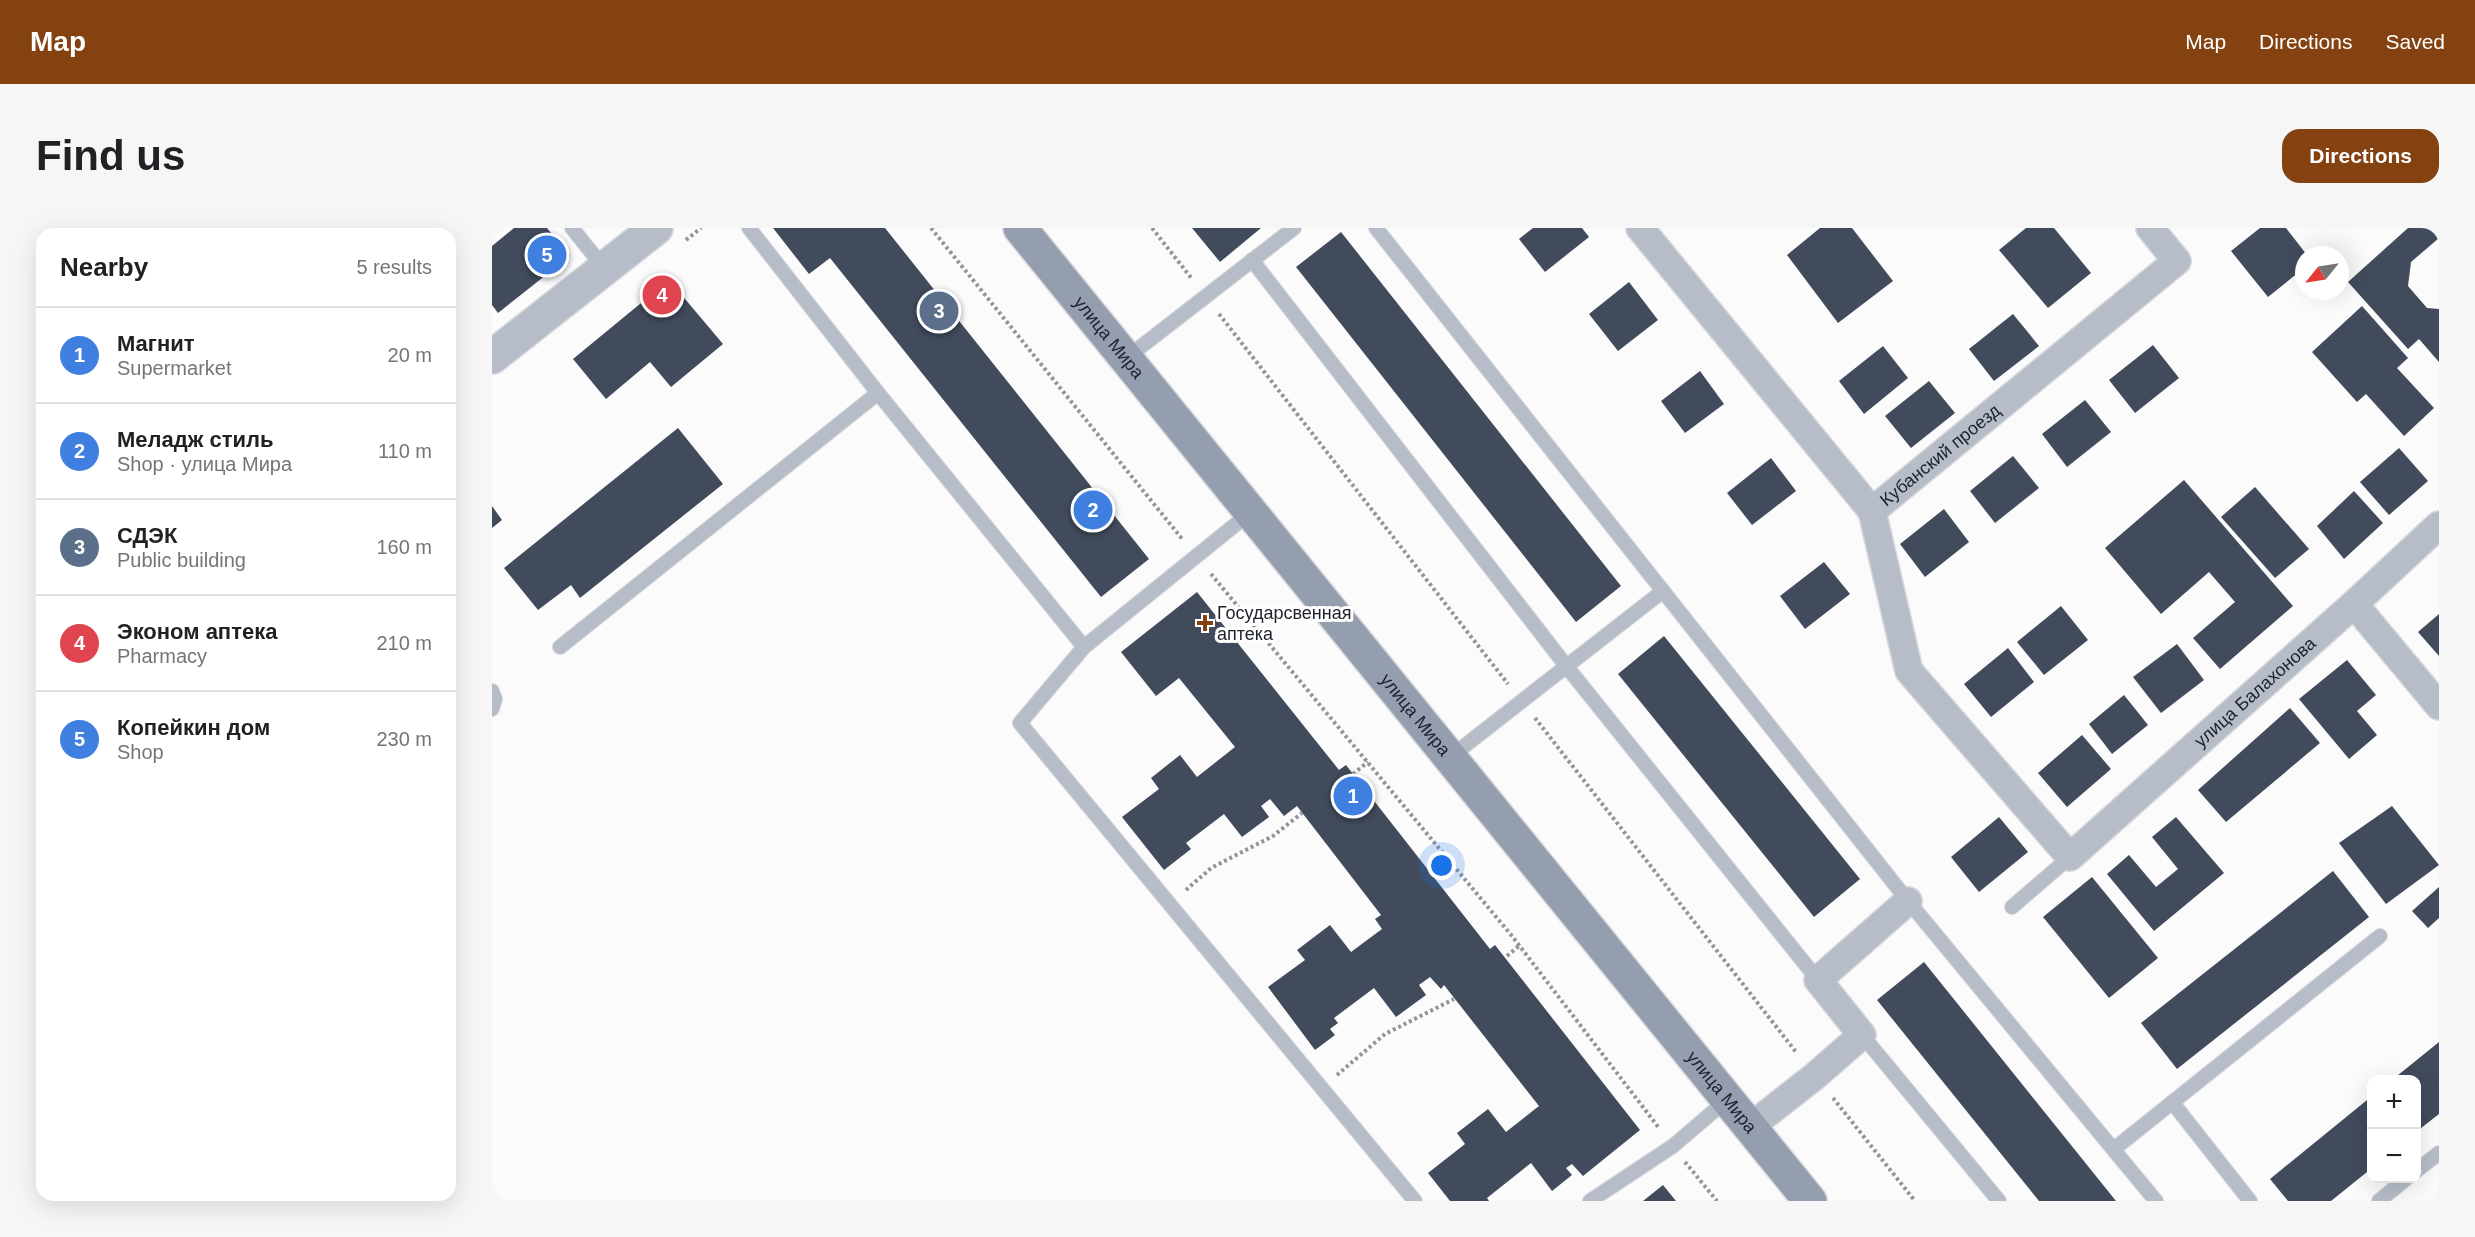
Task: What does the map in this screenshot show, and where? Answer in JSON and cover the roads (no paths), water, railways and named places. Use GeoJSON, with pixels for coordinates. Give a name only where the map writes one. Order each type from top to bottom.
{"type":"FeatureCollection","features":[{"type":"Feature","properties":{"kind":"main road","name":"улица Мира"},"geometry":{"type":"LineString","coordinates":[[1020,228],[1810,1201]]}},
{"type":"Feature","properties":{"kind":"street"},"geometry":{"type":"LineString","coordinates":[[492,357],[656,228]]}},
{"type":"Feature","properties":{"kind":"street","name":"Кубанский проезд"},"geometry":{"type":"LineString","coordinates":[[1640,228],[1872,511],[2177,261],[2150,228]]}},
{"type":"Feature","properties":{"kind":"street"},"geometry":{"type":"LineString","coordinates":[[1872,511],[1909,671],[2070,857]]}},
{"type":"Feature","properties":{"kind":"street","name":"улица Балахонова"},"geometry":{"type":"LineString","coordinates":[[2070,857],[2354,604],[2439,525]]}},
{"type":"Feature","properties":{"kind":"street"},"geometry":{"type":"LineString","coordinates":[[2354,604],[2439,706]]}},
{"type":"Feature","properties":{"kind":"street"},"geometry":{"type":"LineString","coordinates":[[1750,1127],[1815,1076],[1862,1035],[1818,980],[1908,901]]}},
{"type":"Feature","properties":{"kind":"lane"},"geometry":{"type":"LineString","coordinates":[[572,228],[604,268]]}},
{"type":"Feature","properties":{"kind":"lane"},"geometry":{"type":"LineString","coordinates":[[748,228],[1084,647]]}},
{"type":"Feature","properties":{"kind":"lane"},"geometry":{"type":"LineString","coordinates":[[1125,359],[1294,228]]}},
{"type":"Feature","properties":{"kind":"lane"},"geometry":{"type":"LineString","coordinates":[[1376,228],[1908,901],[2156,1201]]}},
{"type":"Feature","properties":{"kind":"lane"},"geometry":{"type":"LineString","coordinates":[[1252,260],[1567,667],[1818,980]]}},
{"type":"Feature","properties":{"kind":"lane"},"geometry":{"type":"LineString","coordinates":[[560,647],[879,393]]}},
{"type":"Feature","properties":{"kind":"lane"},"geometry":{"type":"LineString","coordinates":[[1251,512],[1084,647],[1020,723],[1416,1201]]}},
{"type":"Feature","properties":{"kind":"lane"},"geometry":{"type":"LineString","coordinates":[[1449,758],[1663,591]]}},
{"type":"Feature","properties":{"kind":"lane"},"geometry":{"type":"LineString","coordinates":[[492,691],[495,699],[492,709]]}},
{"type":"Feature","properties":{"kind":"lane"},"geometry":{"type":"LineString","coordinates":[[2012,908],[2070,857]]}},
{"type":"Feature","properties":{"kind":"lane"},"geometry":{"type":"LineString","coordinates":[[2114,1149],[2380,936]]}},
{"type":"Feature","properties":{"kind":"lane"},"geometry":{"type":"LineString","coordinates":[[1862,1035],[1999,1201]]}},
{"type":"Feature","properties":{"kind":"lane"},"geometry":{"type":"LineString","coordinates":[[1590,1201],[1673,1146],[1728,1099]]}},
{"type":"Feature","properties":{"kind":"lane"},"geometry":{"type":"LineString","coordinates":[[2172,1102],[2250,1201]]}},
{"type":"Feature","properties":{"kind":"lane"},"geometry":{"type":"LineString","coordinates":[[2421,1167],[2439,1153]]}},
{"type":"Feature","properties":{"kind":"lane"},"geometry":{"type":"LineString","coordinates":[[2387,1199],[2404,1183]]}},
{"type":"Feature","properties":{"kind":"place","name":"Копейкин дом"},"geometry":{"type":"Point","coordinates":[547,255]}},
{"type":"Feature","properties":{"kind":"place","name":"Эконом аптека"},"geometry":{"type":"Point","coordinates":[662,295]}},
{"type":"Feature","properties":{"kind":"place","name":"СДЭК"},"geometry":{"type":"Point","coordinates":[939,311]}},
{"type":"Feature","properties":{"kind":"place","name":"Меладж стиль"},"geometry":{"type":"Point","coordinates":[1093,510]}},
{"type":"Feature","properties":{"kind":"place","name":"Государсвенная аптека"},"geometry":{"type":"Point","coordinates":[1205,623]}},
{"type":"Feature","properties":{"kind":"place","name":"Магнит"},"geometry":{"type":"Point","coordinates":[1353,796]}}]}
